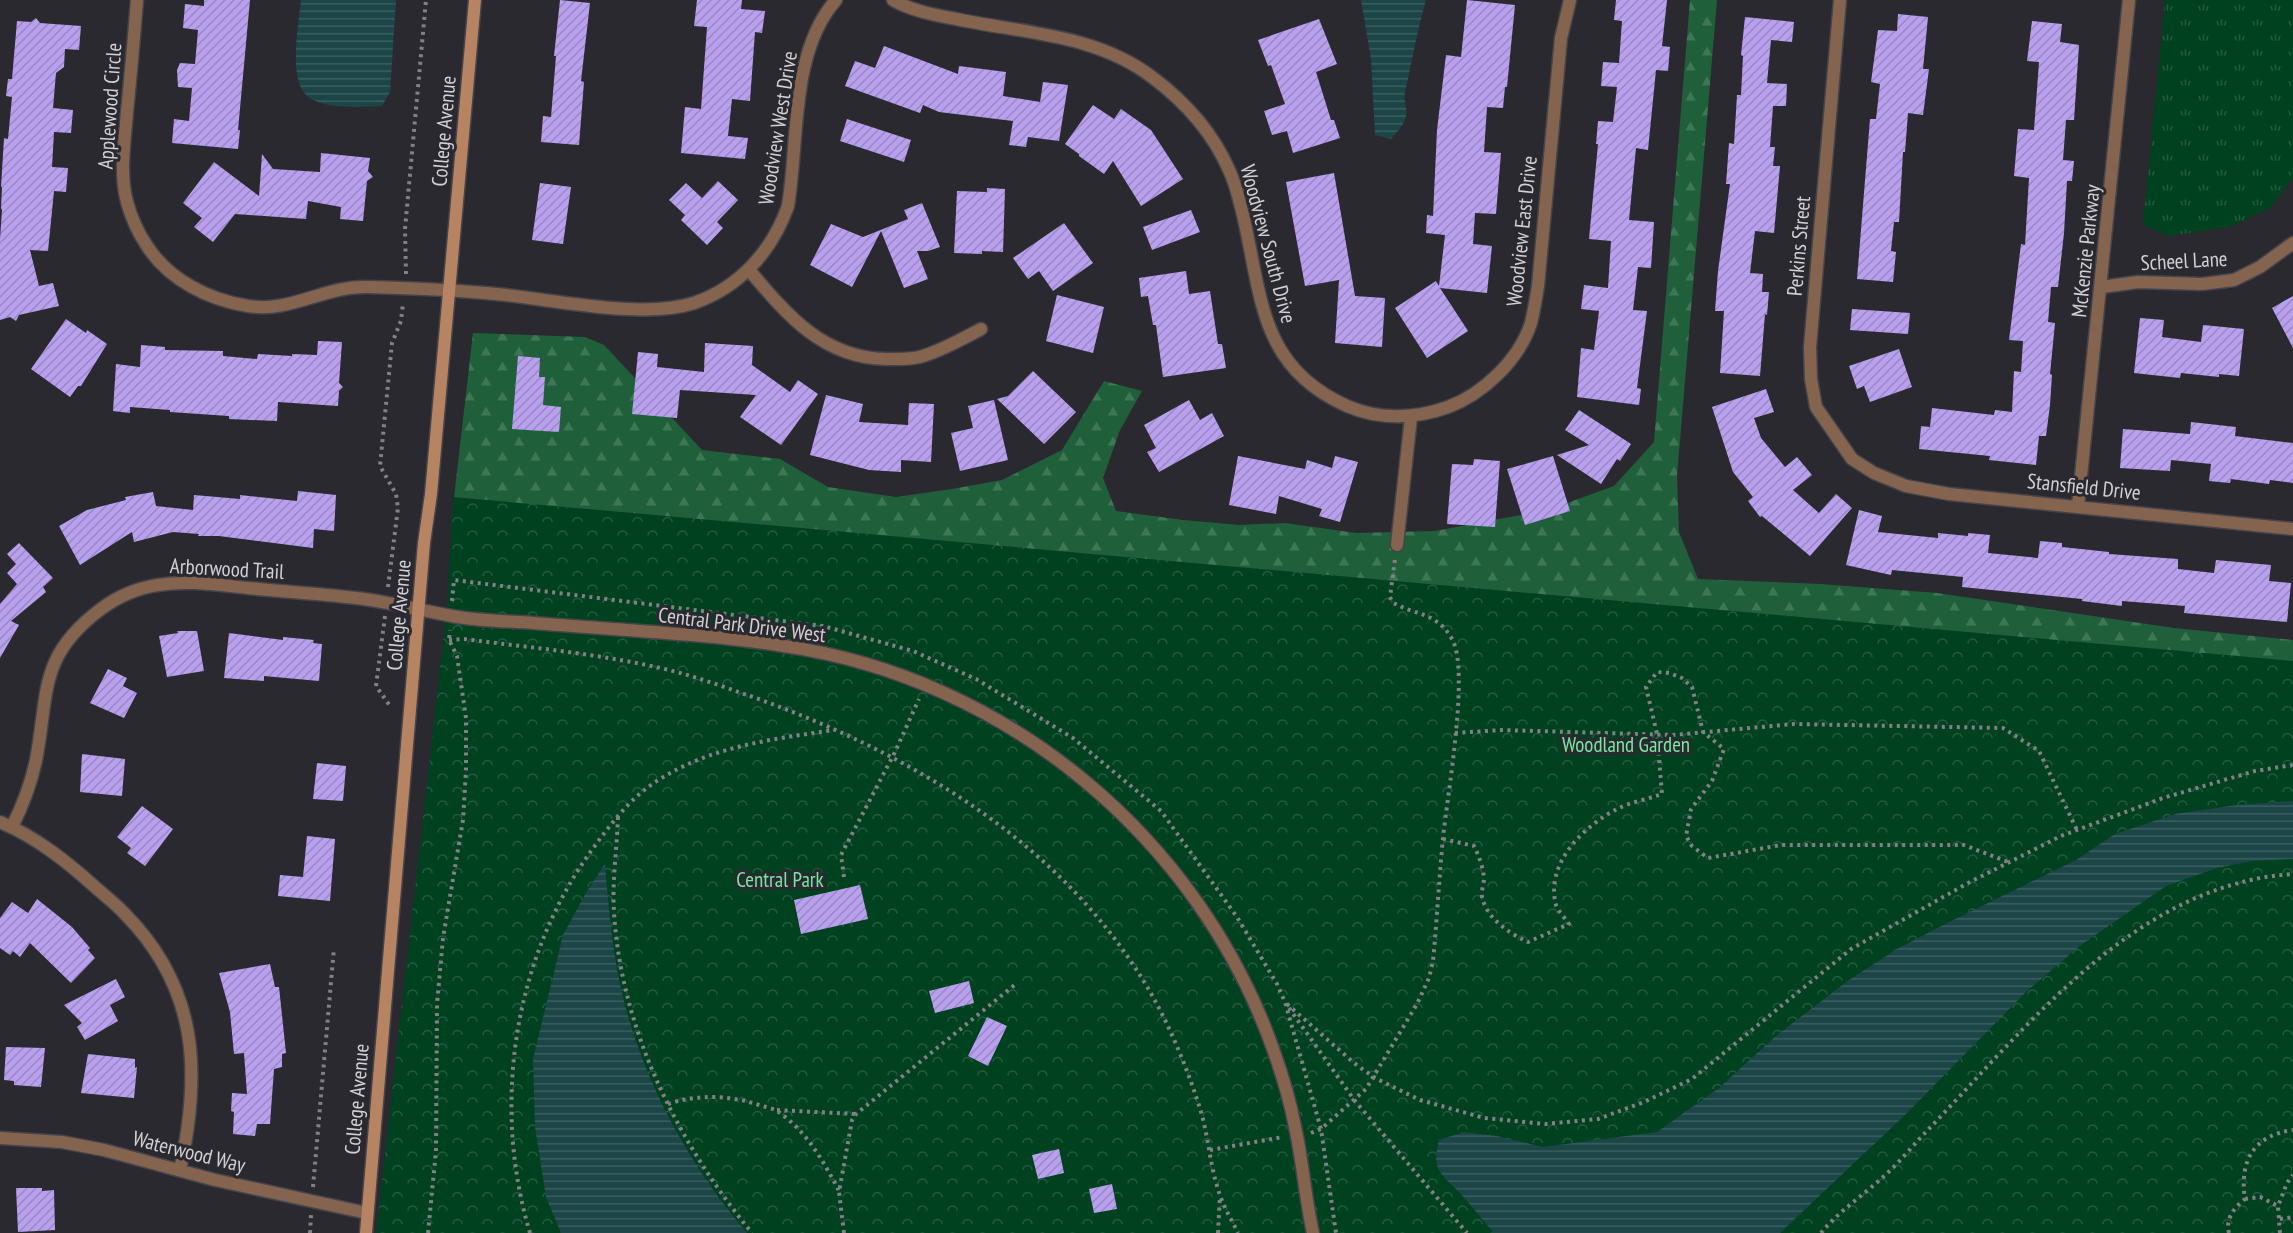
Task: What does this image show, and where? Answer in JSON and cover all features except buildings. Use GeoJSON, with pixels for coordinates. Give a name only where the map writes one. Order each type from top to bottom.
{"type":"FeatureCollection","features":[{"type":"Feature","properties":{"kind":"main road","name":"College Avenue"},"geometry":{"type":"LineString","coordinates":[[366,1233],[419,609],[476,0]]}},
{"type":"Feature","properties":{"kind":"street","name":"Applewood Circle"},"geometry":{"type":"LineString","coordinates":[[137,0],[123,161],[127,202],[134,222],[154,255],[181,281],[202,293],[225,301],[250,307],[273,308],[349,288],[449,291]]}},
{"type":"Feature","properties":{"kind":"street","name":"Woodview West Drive"},"geometry":{"type":"LineString","coordinates":[[449,291],[647,309],[694,303],[721,290],[750,271],[782,225],[793,180],[805,60],[813,36],[836,0]]}},
{"type":"Feature","properties":{"kind":"street","name":"Woodview South Drive"},"geometry":{"type":"LineString","coordinates":[[894,0],[921,12],[1076,42],[1126,60],[1151,76],[1190,111],[1206,131],[1230,171],[1255,265],[1263,312],[1279,349],[1291,366],[1304,380],[1331,399],[1355,409],[1382,416],[1411,417]]}},
{"type":"Feature","properties":{"kind":"street","name":"Woodview East Drive"},"geometry":{"type":"LineString","coordinates":[[1411,417],[1429,414],[1474,394],[1513,357],[1531,323],[1538,286],[1561,38],[1570,0]]}},
{"type":"Feature","properties":{"kind":"street","name":"Perkins Street"},"geometry":{"type":"LineString","coordinates":[[1840,0],[1809,347],[1811,380],[1816,407],[1852,459],[1874,473]]}},
{"type":"Feature","properties":{"kind":"street","name":"McKenzie Parkway"},"geometry":{"type":"LineString","coordinates":[[2079,506],[2129,0]]}},
{"type":"Feature","properties":{"kind":"street","name":"Scheel Lane"},"geometry":{"type":"LineString","coordinates":[[2102,287],[2138,282],[2202,284],[2234,280],[2260,267],[2293,243]]}},
{"type":"Feature","properties":{"kind":"street"},"geometry":{"type":"LineString","coordinates":[[750,271],[778,304],[811,335],[853,355],[877,359],[922,356],[981,329]]}},
{"type":"Feature","properties":{"kind":"street"},"geometry":{"type":"LineString","coordinates":[[1397,545],[1411,417]]}},
{"type":"Feature","properties":{"kind":"street","name":"Stansfield Drive"},"geometry":{"type":"LineString","coordinates":[[1874,473],[1906,486],[1949,494],[2293,529]]}},
{"type":"Feature","properties":{"kind":"street","name":"Arborwood Trail"},"geometry":{"type":"LineString","coordinates":[[12,827],[29,790],[36,759],[46,686],[51,669],[70,637],[83,623],[110,603],[145,588],[184,583],[386,602],[419,609]]}},
{"type":"Feature","properties":{"kind":"street","name":"Central Park Drive West"},"geometry":{"type":"LineString","coordinates":[[419,609],[462,617],[785,646],[860,662],[959,699],[1046,750],[1109,801],[1166,861],[1210,921],[1245,984],[1272,1046],[1289,1100],[1313,1233]]}},
{"type":"Feature","properties":{"kind":"street"},"geometry":{"type":"LineString","coordinates":[[0,822],[48,849],[125,914],[158,955],[182,1007],[192,1057],[189,1127],[180,1170]]}},
{"type":"Feature","properties":{"kind":"street","name":"Waterwood Way"},"geometry":{"type":"LineString","coordinates":[[0,1138],[62,1142],[104,1150],[367,1213]]}},
{"type":"Feature","properties":{"kind":"path"},"geometry":{"type":"LineString","coordinates":[[390,705],[376,686],[398,508],[396,494],[380,466],[392,343],[401,321],[405,289],[405,229],[426,0]]}},
{"type":"Feature","properties":{"kind":"path"},"geometry":{"type":"LineString","coordinates":[[1210,1150],[1297,1136],[1321,1129],[1354,1101],[1375,1078],[1417,1004],[1432,969],[1459,671],[1457,650],[1449,634],[1436,620],[1392,602],[1390,597],[1397,545]]}},
{"type":"Feature","properties":{"kind":"path"},"geometry":{"type":"LineString","coordinates":[[454,580],[823,626],[886,643],[936,661],[1000,692],[1073,738],[1161,811],[1237,917],[1278,984],[1321,1129],[1336,1233]]}},
{"type":"Feature","properties":{"kind":"path"},"geometry":{"type":"LineString","coordinates":[[428,1233],[436,1151],[437,1004],[442,938],[463,820],[466,770],[464,696],[457,656],[449,640],[464,639],[590,655],[672,671],[808,717],[934,779],[1024,844],[1058,874],[1105,926],[1135,967],[1158,1006],[1193,1088],[1220,1195],[1238,1233]]}},
{"type":"Feature","properties":{"kind":"path"},"geometry":{"type":"LineString","coordinates":[[844,877],[841,855],[892,757],[936,661]]}},
{"type":"Feature","properties":{"kind":"path"},"geometry":{"type":"LineString","coordinates":[[1443,839],[1474,846],[1480,857],[1484,877],[1482,897],[1494,919],[1511,934],[1528,942],[1569,924],[1556,906],[1554,875],[1570,848],[1589,827],[1619,808],[1662,794],[1658,734],[1646,687],[1657,672],[1669,673],[1682,678],[1692,687],[1703,732],[1724,749],[1712,781],[1691,810],[1686,836],[1692,846],[1708,858],[1781,845],[1964,845],[2008,862]]}},
{"type":"Feature","properties":{"kind":"path"},"geometry":{"type":"LineString","coordinates":[[1455,734],[1502,730],[1658,734],[1794,724],[2004,728],[2039,751],[2078,830]]}},
{"type":"Feature","properties":{"kind":"path"},"geometry":{"type":"LineString","coordinates":[[530,1233],[516,1176],[511,1124],[514,1054],[524,1001],[546,933],[570,881],[629,802],[658,780],[697,759],[747,744],[834,729]]}},
{"type":"Feature","properties":{"kind":"path"},"geometry":{"type":"LineString","coordinates":[[1285,1003],[1322,1037],[1375,1078],[1420,1100],[1484,1118],[1545,1124],[1598,1119],[1644,1102],[1692,1079],[1851,949],[2008,862],[2061,836],[2173,795],[2255,771],[2293,765]]}},
{"type":"Feature","properties":{"kind":"path"},"geometry":{"type":"LineString","coordinates":[[618,816],[614,910],[616,937],[636,1025],[668,1104],[688,1143],[712,1181],[752,1233]]}},
{"type":"Feature","properties":{"kind":"path"},"geometry":{"type":"LineString","coordinates":[[1821,1233],[1829,1223],[1884,1176],[1978,1076],[2093,963],[2144,925],[2210,890],[2265,875],[2293,874]]}},
{"type":"Feature","properties":{"kind":"path"},"geometry":{"type":"LineString","coordinates":[[310,1233],[334,948]]}},
{"type":"Feature","properties":{"kind":"path"},"geometry":{"type":"LineString","coordinates":[[844,1233],[840,1192],[852,1120],[856,1114],[1017,983]]}},
{"type":"Feature","properties":{"kind":"path"},"geometry":{"type":"LineString","coordinates":[[1285,1003],[1354,1101],[1467,1233]]}},
{"type":"Feature","properties":{"kind":"path"},"geometry":{"type":"LineString","coordinates":[[668,1104],[689,1098],[720,1097],[751,1102],[776,1110],[856,1114]]}},
{"type":"Feature","properties":{"kind":"path"},"geometry":{"type":"LineString","coordinates":[[776,1110],[813,1146],[840,1192]]}},
{"type":"Feature","properties":{"kind":"path"},"geometry":{"type":"LineString","coordinates":[[2245,1198],[2244,1172],[2251,1153],[2261,1141],[2280,1131],[2293,1130]]}},
{"type":"Feature","properties":{"kind":"path"},"geometry":{"type":"LineString","coordinates":[[2280,1233],[2278,1206],[2287,1183],[2293,1175]]}},
{"type":"Feature","properties":{"kind":"path"},"geometry":{"type":"LineString","coordinates":[[1218,1233],[1220,1195]]}},
{"type":"Feature","properties":{"kind":"path"},"geometry":{"type":"LineString","coordinates":[[2229,1233],[2230,1216],[2245,1198],[2260,1197],[2278,1206]]}},
{"type":"Feature","properties":{"kind":"path"},"geometry":{"type":"LineString","coordinates":[[2280,1219],[2293,1217]]}},
{"type":"Feature","properties":{"kind":"green space"},"geometry":{"type":"Polygon","coordinates":[[[1690,0],[1717,0],[1677,476],[1679,532],[1698,579],[1821,584],[1937,593],[2174,628],[2293,640],[2293,700],[452,515],[473,333],[585,337],[604,345],[702,450],[780,459],[828,487],[896,497],[1002,480],[1062,450],[1104,381],[1142,391],[1120,430],[1103,478],[1116,511],[1239,525],[1285,523],[1356,533],[1435,531],[1548,510],[1614,486],[1654,442],[1690,0]]]}},
{"type":"Feature","properties":{"kind":"green space"},"geometry":{"type":"Polygon","coordinates":[[[2165,0],[2293,0],[2293,178],[2269,209],[2228,227],[2169,236],[2143,225],[2165,0]]]}},
{"type":"Feature","properties":{"kind":"green space","name":"Central Park"},"geometry":{"type":"Polygon","coordinates":[[[453,497],[2293,661],[2293,1233],[376,1233],[447,607],[453,497]]]}},
{"type":"Feature","properties":{"kind":"shaded area"},"geometry":{"type":"Polygon","coordinates":[[[301,0],[396,0],[390,92],[382,106],[332,105],[313,100],[306,95],[297,76],[296,63],[301,0]]]}},
{"type":"Feature","properties":{"kind":"shaded area"},"geometry":{"type":"Polygon","coordinates":[[[1361,0],[1426,0],[1405,92],[1406,116],[1391,139],[1375,135],[1371,59],[1361,0]]]}},
{"type":"Feature","properties":{"kind":"shaded area"},"geometry":{"type":"Polygon","coordinates":[[[2293,801],[2293,859],[2252,861],[2217,868],[2166,886],[2081,945],[2027,991],[1905,1115],[1780,1233],[1494,1233],[1439,1171],[1436,1159],[1439,1140],[1464,1132],[1497,1136],[1543,1147],[1657,1132],[1719,1088],[1777,1035],[1849,980],[1897,949],[2076,860],[2115,834],[2175,814],[2237,805],[2293,801]]]}},
{"type":"Feature","properties":{"kind":"shaded area"},"geometry":{"type":"Polygon","coordinates":[[[605,864],[618,973],[626,1009],[647,1070],[690,1155],[747,1233],[561,1233],[546,1197],[535,1127],[533,1059],[563,935],[605,864]]]}},
{"type":"Feature","properties":{"kind":"park label","name":"Woodland Garden"},"geometry":{"type":"Point","coordinates":[1626,745]}}]}
